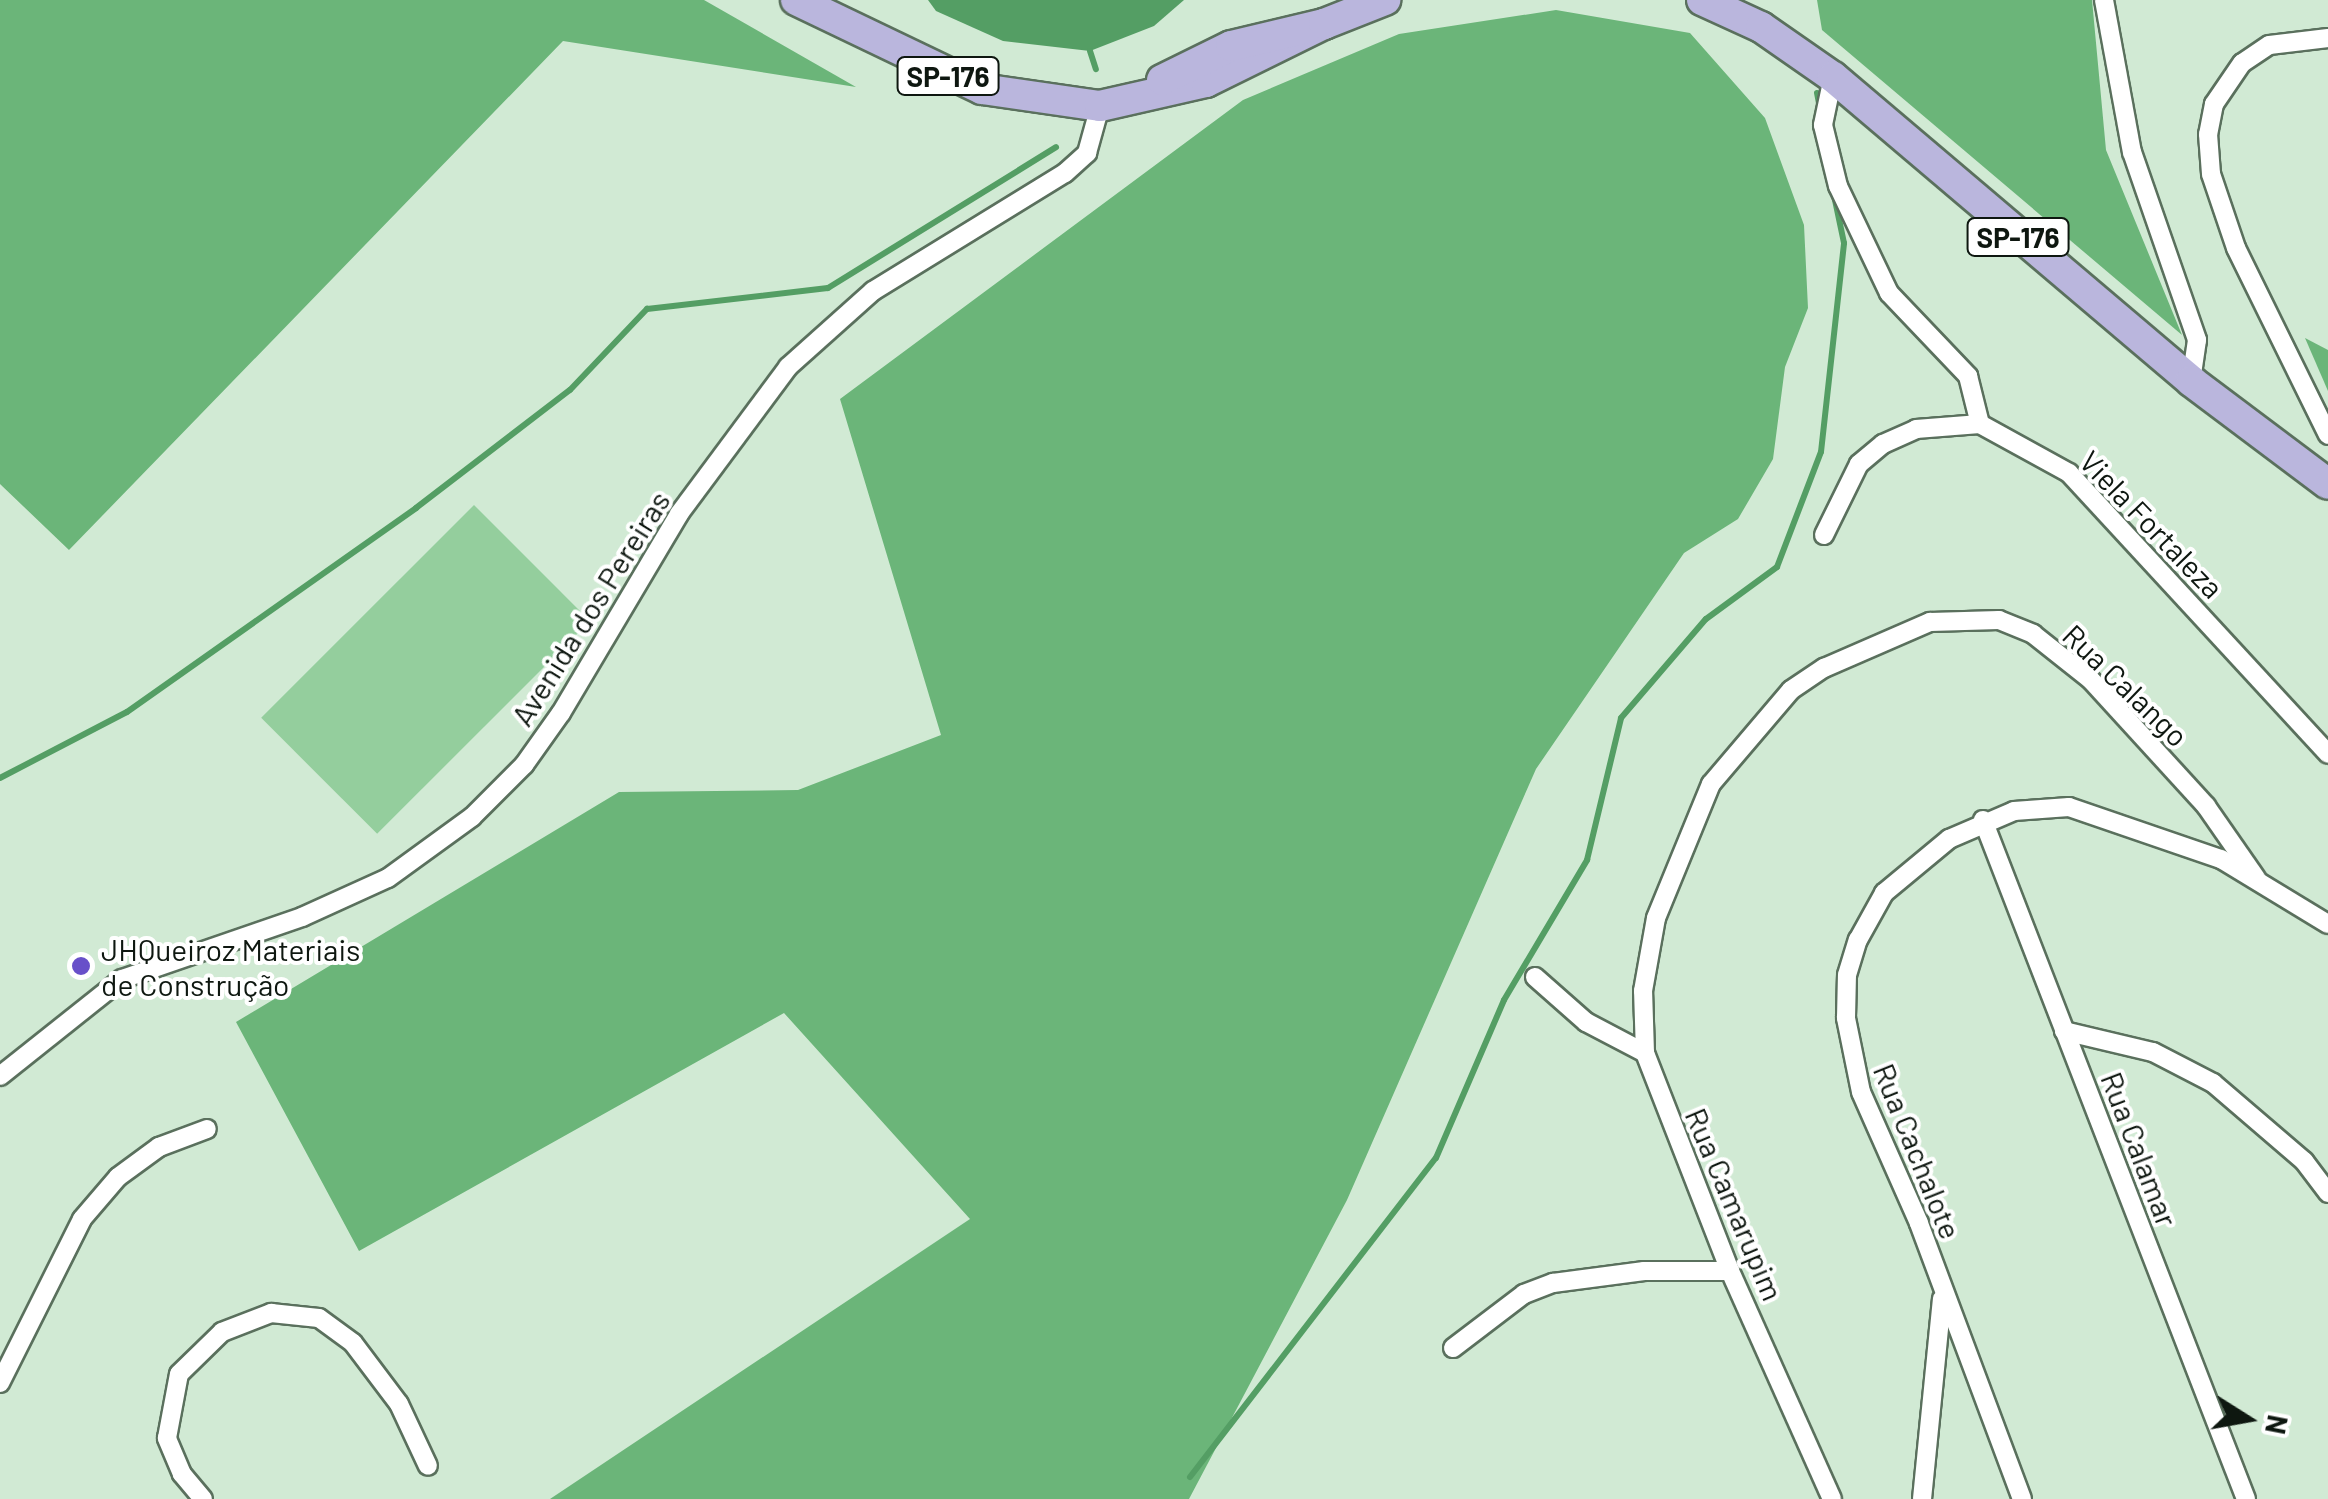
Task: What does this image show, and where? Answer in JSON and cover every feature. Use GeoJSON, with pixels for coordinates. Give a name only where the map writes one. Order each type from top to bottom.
{"type":"FeatureCollection","features":[{"type":"Feature","properties":{"kind":"main road","name":"SP-176"},"geometry":{"type":"LineString","coordinates":[[796,0],[982,89],[1107,105]]}},
{"type":"Feature","properties":{"kind":"main road"},"geometry":{"type":"LineString","coordinates":[[1107,105],[1231,46],[1324,24],[1385,0]]}},
{"type":"Feature","properties":{"kind":"main road","name":"SP-176"},"geometry":{"type":"LineString","coordinates":[[1702,0],[1761,27],[1833,77],[2190,381],[2328,484]]}},
{"type":"Feature","properties":{"kind":"street"},"geometry":{"type":"LineString","coordinates":[[2104,0],[2132,152],[2197,340],[2190,381]]}},
{"type":"Feature","properties":{"kind":"street"},"geometry":{"type":"LineString","coordinates":[[2328,38],[2270,45],[2242,62],[2214,104],[2208,134],[2211,174],[2236,248],[2328,435]]}},
{"type":"Feature","properties":{"kind":"street"},"geometry":{"type":"LineString","coordinates":[[1824,536],[1859,464],[1883,444],[1916,429],[1980,424],[1968,376],[1889,294],[1838,186],[1823,124],[1833,77]]}},
{"type":"Feature","properties":{"kind":"street","name":"Avenida dos Pereiras"},"geometry":{"type":"LineString","coordinates":[[0,1076],[122,978],[302,917],[388,878],[472,817],[524,766],[562,713],[678,514],[788,368],[874,291],[1064,173],[1087,153],[1107,105]]}},
{"type":"Feature","properties":{"kind":"street","name":"Viela Fortaleza"},"geometry":{"type":"LineString","coordinates":[[1980,424],[2070,473],[2328,754]]}},
{"type":"Feature","properties":{"kind":"street","name":"Rua Calango"},"geometry":{"type":"LineString","coordinates":[[1645,1053],[1644,991],[1656,918],[1711,784],[1791,690],[1870,643],[1930,622],[1983,618],[2033,634],[2091,680],[2181,776],[2256,878]]}},
{"type":"Feature","properties":{"kind":"street","name":"Rua Cachalote"},"geometry":{"type":"LineString","coordinates":[[2022,1499],[1861,1092],[1846,1018],[1847,975],[1884,893],[1925,855],[1982,820],[2069,807],[2137,826],[2256,878],[2328,924]]}},
{"type":"Feature","properties":{"kind":"street","name":"Rua Calamar"},"geometry":{"type":"LineString","coordinates":[[1982,820],[2246,1499]]}},
{"type":"Feature","properties":{"kind":"street"},"geometry":{"type":"LineString","coordinates":[[1535,976],[1586,1022],[1645,1053]]}},
{"type":"Feature","properties":{"kind":"street"},"geometry":{"type":"LineString","coordinates":[[2064,1031],[2153,1052],[2213,1083],[2304,1160],[2328,1193]]}},
{"type":"Feature","properties":{"kind":"street","name":"Rua Camarupim"},"geometry":{"type":"LineString","coordinates":[[1645,1053],[1730,1271],[1832,1499]]}},
{"type":"Feature","properties":{"kind":"street"},"geometry":{"type":"LineString","coordinates":[[0,1383],[82,1219],[118,1177],[159,1146],[207,1129]]}},
{"type":"Feature","properties":{"kind":"street"},"geometry":{"type":"LineString","coordinates":[[1453,1348],[1524,1294],[1553,1283],[1644,1271],[1730,1271]]}},
{"type":"Feature","properties":{"kind":"street"},"geometry":{"type":"LineString","coordinates":[[1922,1499],[1943,1293]]}},
{"type":"Feature","properties":{"kind":"street"},"geometry":{"type":"LineString","coordinates":[[203,1499],[182,1474],[167,1438],[175,1385],[222,1332],[271,1314],[319,1318],[353,1342],[399,1404],[428,1466]]}},
{"type":"Feature","properties":{"kind":"shaded area"},"geometry":{"type":"Polygon","coordinates":[[[0,0],[704,0],[856,87],[563,41],[69,550],[0,484],[0,0]]]}},
{"type":"Feature","properties":{"kind":"shaded area"},"geometry":{"type":"Polygon","coordinates":[[[928,0],[1184,0],[1154,26],[1090,51],[1003,41],[936,11],[928,0]]]}},
{"type":"Feature","properties":{"kind":"shaded area"},"geometry":{"type":"Polygon","coordinates":[[[1817,0],[2092,0],[2106,150],[2182,335],[1822,30],[1817,0]]]}},
{"type":"Feature","properties":{"kind":"shaded area"},"geometry":{"type":"Polygon","coordinates":[[[1556,10],[1690,33],[1765,118],[1804,225],[1808,308],[1785,367],[1773,459],[1738,519],[1684,553],[1536,769],[1347,1200],[1189,1499],[550,1499],[970,1219],[784,1013],[359,1251],[236,1022],[619,792],[798,790],[941,735],[840,399],[1243,100],[1399,34],[1556,10]]]}},
{"type":"Feature","properties":{"kind":"shaded area"},"geometry":{"type":"Polygon","coordinates":[[[2305,338],[2328,350],[2328,391],[2305,338]]]}},
{"type":"Feature","properties":{"kind":"shaded area"},"geometry":{"type":"Polygon","coordinates":[[[474,505],[590,621],[377,834],[261,718],[474,505]]]}},
{"type":"Feature","properties":{"kind":"waterway"},"geometry":{"type":"LineString","coordinates":[[1090,51],[1096,69]]}},
{"type":"Feature","properties":{"kind":"waterway"},"geometry":{"type":"LineString","coordinates":[[1817,93],[1820,109]]}},
{"type":"Feature","properties":{"kind":"waterway"},"geometry":{"type":"LineString","coordinates":[[0,778],[127,712],[416,508],[570,390],[647,309],[828,288],[1056,147]]}},
{"type":"Feature","properties":{"kind":"waterway"},"geometry":{"type":"LineString","coordinates":[[1190,1477],[1436,1158],[1504,1000],[1587,860],[1621,718],[1706,619],[1777,567],[1821,452],[1844,243],[1834,195]]}},
{"type":"Feature","properties":{"kind":"place","name":"JHQueiroz Materiais de Construção"},"geometry":{"type":"Point","coordinates":[81,966]}}]}
